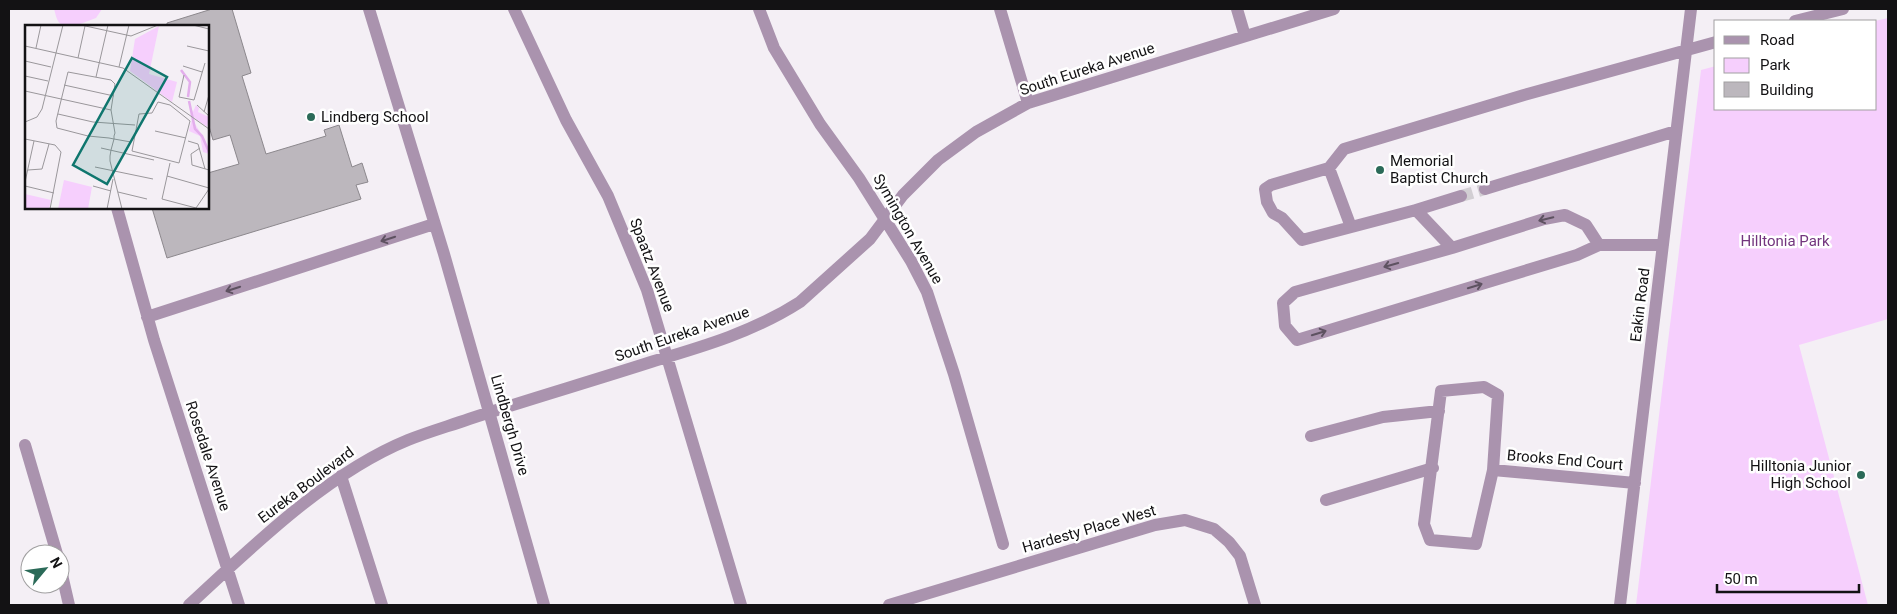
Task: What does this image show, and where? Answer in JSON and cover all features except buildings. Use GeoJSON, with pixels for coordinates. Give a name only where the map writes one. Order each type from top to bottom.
{"type":"FeatureCollection","features":[{"type":"Feature","properties":{"kind":"street","name":"Lindbergh Drive"},"geometry":{"type":"LineString","coordinates":[[369,9],[444,254],[544,605]]}},
{"type":"Feature","properties":{"kind":"street","name":"Spaatz Avenue"},"geometry":{"type":"LineString","coordinates":[[514,9],[566,120],[608,196],[647,290],[741,605]]}},
{"type":"Feature","properties":{"kind":"street","name":"Symington Avenue"},"geometry":{"type":"LineString","coordinates":[[759,9],[774,48],[820,124],[859,178],[911,261],[927,292],[1003,544]]}},
{"type":"Feature","properties":{"kind":"street"},"geometry":{"type":"LineString","coordinates":[[1000,9],[1028,103]]}},
{"type":"Feature","properties":{"kind":"street"},"geometry":{"type":"LineString","coordinates":[[1237,9],[1245,36]]}},
{"type":"Feature","properties":{"kind":"street","name":"South Eureka Avenue"},"geometry":{"type":"LineString","coordinates":[[489,412],[702,347],[756,327],[790,308],[800,302],[870,239],[903,195],[938,160],[976,132],[1028,103],[1334,9]]}},
{"type":"Feature","properties":{"kind":"street","name":"Eakin Road"},"geometry":{"type":"LineString","coordinates":[[1620,605],[1691,9]]}},
{"type":"Feature","properties":{"kind":"street"},"geometry":{"type":"LineString","coordinates":[[1799,20],[1843,9]]}},
{"type":"Feature","properties":{"kind":"street"},"geometry":{"type":"LineString","coordinates":[[1461,196],[1302,240],[1282,218],[1273,213],[1267,202],[1265,189],[1271,185],[1329,168],[1344,149],[1714,43]]}},
{"type":"Feature","properties":{"kind":"street"},"geometry":{"type":"LineString","coordinates":[[1485,189],[1676,131]]}},
{"type":"Feature","properties":{"kind":"street"},"geometry":{"type":"LineString","coordinates":[[1329,168],[1351,227]]}},
{"type":"Feature","properties":{"kind":"street","name":"Rosedale Avenue"},"geometry":{"type":"LineString","coordinates":[[117,209],[147,317],[239,605]]}},
{"type":"Feature","properties":{"kind":"street"},"geometry":{"type":"LineString","coordinates":[[1416,210],[1452,248]]}},
{"type":"Feature","properties":{"kind":"street"},"geometry":{"type":"LineString","coordinates":[[1599,245],[1586,225],[1565,215],[1544,219],[1452,248],[1295,292],[1283,303],[1285,326],[1297,340],[1577,254],[1599,245],[1663,245]]}},
{"type":"Feature","properties":{"kind":"street"},"geometry":{"type":"LineString","coordinates":[[147,317],[434,224]]}},
{"type":"Feature","properties":{"kind":"street"},"geometry":{"type":"LineString","coordinates":[[1484,388],[1498,394],[1493,470],[1476,544],[1430,540],[1424,524],[1433,468],[1439,410],[1442,391],[1484,388]]}},
{"type":"Feature","properties":{"kind":"street"},"geometry":{"type":"LineString","coordinates":[[1312,436],[1383,417],[1439,410]]}},
{"type":"Feature","properties":{"kind":"street","name":"Eureka Boulevard"},"geometry":{"type":"LineString","coordinates":[[189,605],[274,528],[341,476],[374,456],[409,440],[489,412]]}},
{"type":"Feature","properties":{"kind":"street"},"geometry":{"type":"LineString","coordinates":[[25,445],[54,544]]}},
{"type":"Feature","properties":{"kind":"street"},"geometry":{"type":"LineString","coordinates":[[1326,500],[1433,468]]}},
{"type":"Feature","properties":{"kind":"street","name":"Brooks End Court"},"geometry":{"type":"LineString","coordinates":[[1493,470],[1635,483]]}},
{"type":"Feature","properties":{"kind":"street"},"geometry":{"type":"LineString","coordinates":[[341,476],[382,605]]}},
{"type":"Feature","properties":{"kind":"street","name":"Hardesty Place West"},"geometry":{"type":"LineString","coordinates":[[889,605],[921,601],[1155,525],[1185,520],[1214,529],[1229,542],[1240,556],[1255,605]]}},
{"type":"Feature","properties":{"kind":"green space"},"geometry":{"type":"Polygon","coordinates":[[[54,9],[102,9],[96,18],[74,25],[63,25],[57,20],[54,9]]]}},
{"type":"Feature","properties":{"kind":"green space","name":"Hilltonia Park"},"geometry":{"type":"Polygon","coordinates":[[[1888,18],[1888,319],[1799,345],[1868,605],[1636,605],[1701,70],[1714,67],[1714,110],[1877,110],[1877,21],[1888,18]]]}},
{"type":"Feature","properties":{"kind":"tunnel"},"geometry":{"type":"LineString","coordinates":[[1461,196],[1485,189]]}},
{"type":"Feature","properties":{"kind":"place","name":"Lindberg School"},"geometry":{"type":"Point","coordinates":[311,117]}},
{"type":"Feature","properties":{"kind":"place","name":"Memorial Baptist Church"},"geometry":{"type":"Point","coordinates":[1380,170]}},
{"type":"Feature","properties":{"kind":"place","name":"Hilltonia Junior High School"},"geometry":{"type":"Point","coordinates":[1861,475]}}]}
